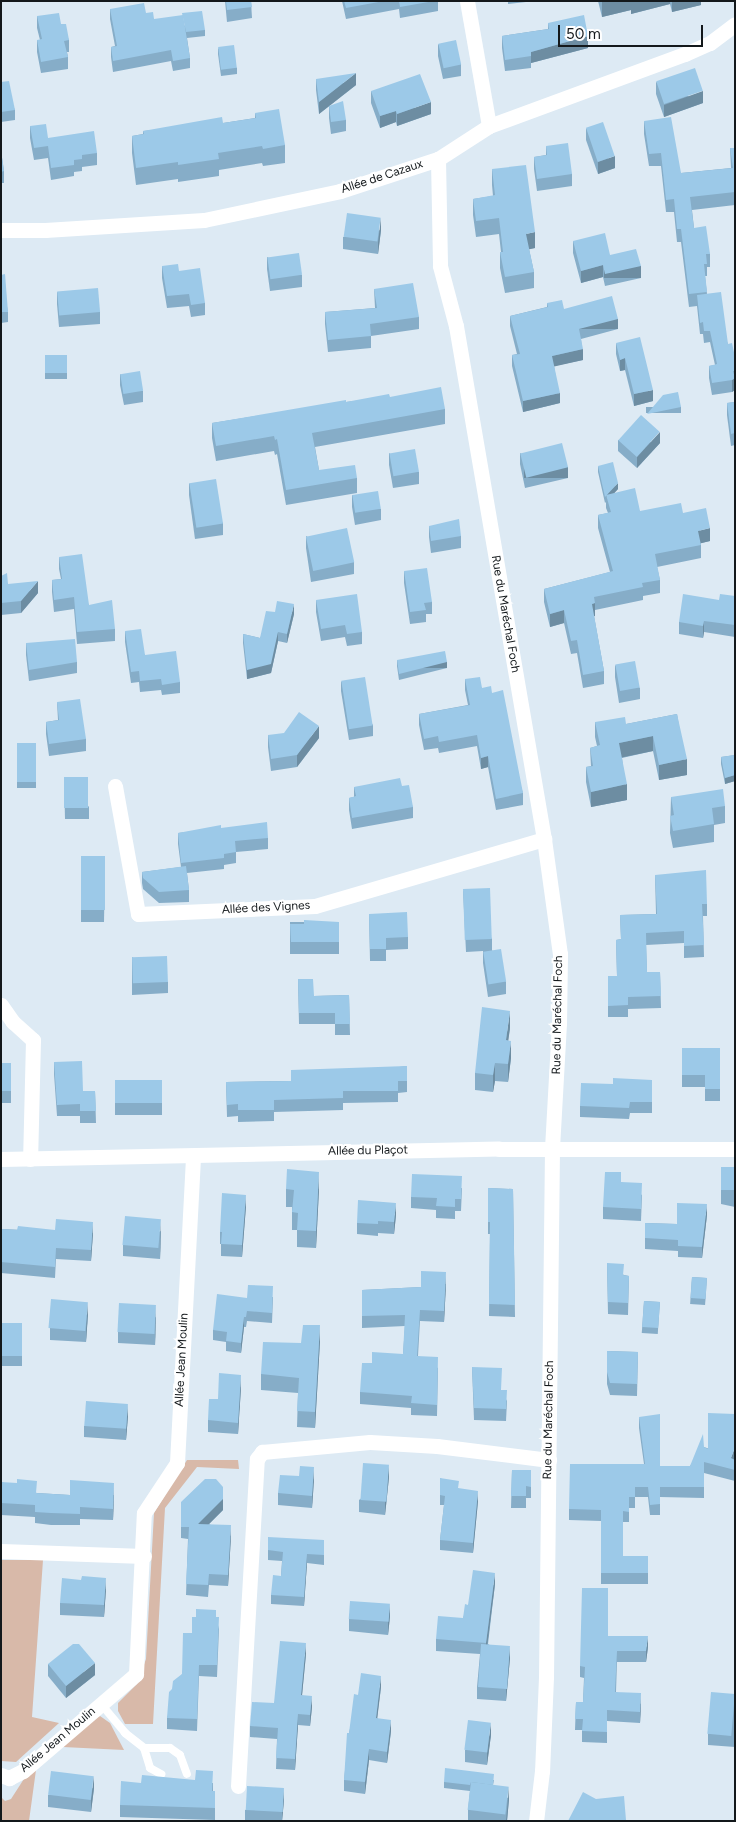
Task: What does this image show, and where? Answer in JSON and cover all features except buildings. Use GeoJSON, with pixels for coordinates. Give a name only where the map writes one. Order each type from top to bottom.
{"type":"FeatureCollection","features":[{"type":"Feature","properties":{"kind":"street"},"geometry":{"type":"LineString","coordinates":[[467,1],[488,126]]}},
{"type":"Feature","properties":{"kind":"street","name":"Allée de Cazaux"},"geometry":{"type":"LineString","coordinates":[[1,230],[45,230],[204,220],[340,191],[438,159],[488,126],[685,54],[710,43],[735,24]]}},
{"type":"Feature","properties":{"kind":"street","name":"Rue du Maréchal Foch"},"geometry":{"type":"LineString","coordinates":[[438,159],[440,266],[456,326],[544,839],[560,954],[559,1023],[552,1149],[546,1677],[542,1771],[536,1821]]}},
{"type":"Feature","properties":{"kind":"street","name":"Allée des Vignes"},"geometry":{"type":"LineString","coordinates":[[115,786],[138,914],[315,906],[544,839]]}},
{"type":"Feature","properties":{"kind":"street"},"geometry":{"type":"LineString","coordinates":[[1,1005],[13,1022],[33,1040],[30,1158]]}},
{"type":"Feature","properties":{"kind":"street","name":"Allée du Plaçot"},"geometry":{"type":"LineString","coordinates":[[1,1159],[552,1149],[735,1149]]}},
{"type":"Feature","properties":{"kind":"street","name":"Allée Jean Moulin"},"geometry":{"type":"LineString","coordinates":[[1,1775],[9,1778],[23,1771],[136,1674],[144,1556],[144,1514],[177,1463],[193,1155]]}},
{"type":"Feature","properties":{"kind":"street"},"geometry":{"type":"LineString","coordinates":[[238,1786],[257,1459],[262,1452],[370,1442],[437,1446],[549,1460]]}},
{"type":"Feature","properties":{"kind":"street"},"geometry":{"type":"LineString","coordinates":[[1,1551],[144,1556]]}},
{"type":"Feature","properties":{"kind":"lane"},"geometry":{"type":"LineString","coordinates":[[101,1704],[125,1734],[144,1748],[170,1748],[180,1755],[187,1774]]}},
{"type":"Feature","properties":{"kind":"lane"},"geometry":{"type":"LineString","coordinates":[[144,1748],[150,1768],[161,1774]]}},
{"type":"Feature","properties":{"kind":"shaded area"},"geometry":{"type":"Polygon","coordinates":[[[187,1460],[238,1460],[239,1469],[197,1467],[165,1508],[153,1724],[125,1724],[118,1711],[118,1703],[137,1684],[146,1659],[154,1513],[187,1460]]]}},
{"type":"Feature","properties":{"kind":"shaded area"},"geometry":{"type":"Polygon","coordinates":[[[1,1560],[43,1560],[32,1717],[59,1723],[16,1762],[1,1761],[1,1560]]]}},
{"type":"Feature","properties":{"kind":"shaded area"},"geometry":{"type":"Polygon","coordinates":[[[100,1716],[110,1723],[124,1750],[63,1747],[87,1723],[100,1716]]]}},
{"type":"Feature","properties":{"kind":"shaded area"},"geometry":{"type":"Polygon","coordinates":[[[31,1768],[36,1770],[29,1821],[1,1821],[1,1797],[5,1801],[11,1799],[31,1768]]]}}]}
